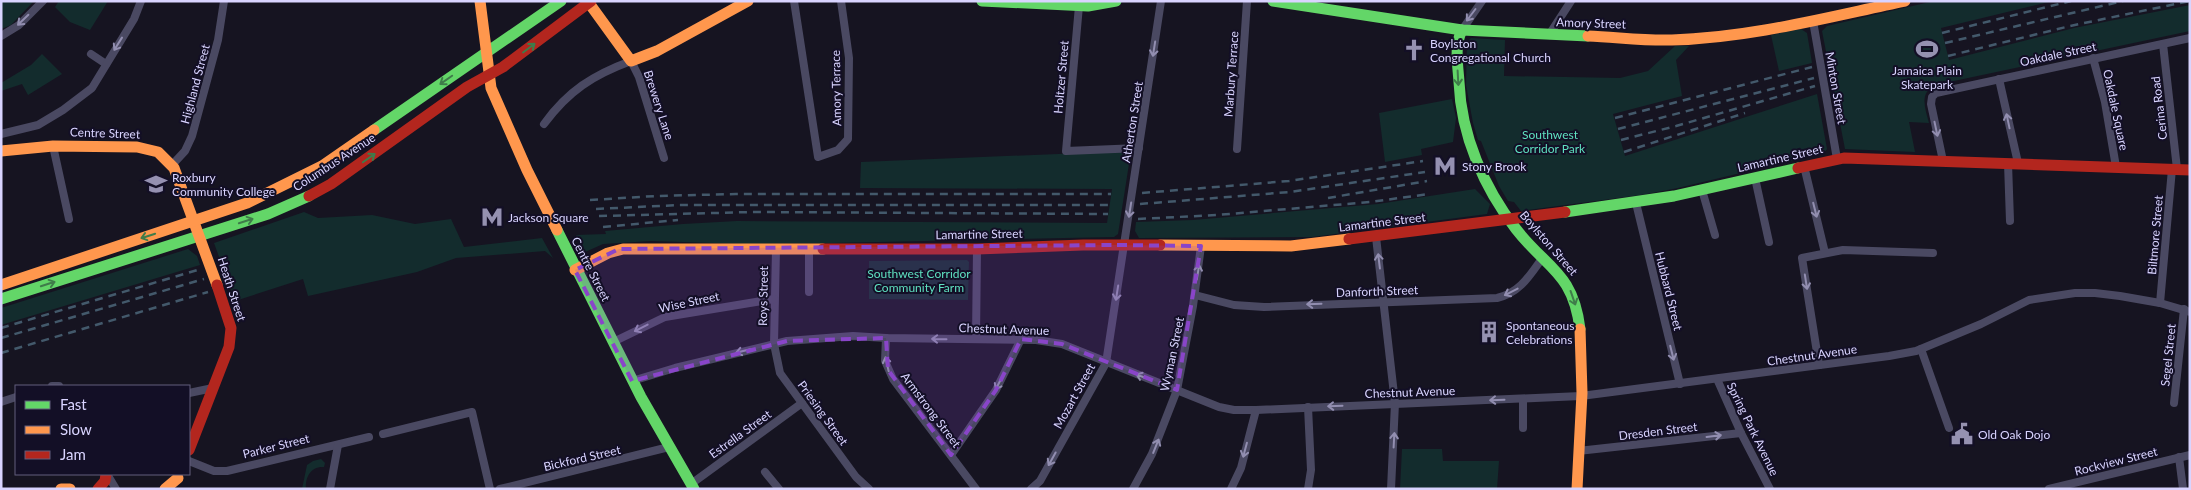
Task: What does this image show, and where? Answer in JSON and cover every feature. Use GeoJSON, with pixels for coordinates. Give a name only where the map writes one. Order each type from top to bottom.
{"type":"FeatureCollection","features":[{"type":"Feature","properties":{"kind":"street"},"geometry":{"type":"LineString","coordinates":[[1,36],[19,25],[43,1]]}},
{"type":"Feature","properties":{"kind":"street"},"geometry":{"type":"LineString","coordinates":[[1,134],[38,125],[63,110],[97,82],[134,19],[141,1]]}},
{"type":"Feature","properties":{"kind":"street","name":"Highland Street"},"geometry":{"type":"LineString","coordinates":[[172,165],[185,152],[192,136],[218,40],[224,1]]}},
{"type":"Feature","properties":{"kind":"street","name":"Centre Street"},"geometry":{"type":"LineString","coordinates":[[480,1],[491,88],[527,170],[632,381],[692,486]]}},
{"type":"Feature","properties":{"kind":"street","name":"Columbus Avenue"},"geometry":{"type":"LineString","coordinates":[[2,282],[257,199],[313,172],[561,1]]}},
{"type":"Feature","properties":{"kind":"street"},"geometry":{"type":"LineString","coordinates":[[544,124],[557,106],[575,89],[616,67],[657,51],[748,1]]}},
{"type":"Feature","properties":{"kind":"street","name":"Amory Terrace"},"geometry":{"type":"LineString","coordinates":[[794,1],[818,157],[838,150],[848,139],[849,58],[841,1]]}},
{"type":"Feature","properties":{"kind":"street"},"geometry":{"type":"LineString","coordinates":[[982,1],[1073,4],[1116,1]]}},
{"type":"Feature","properties":{"kind":"street","name":"Atherton Street"},"geometry":{"type":"LineString","coordinates":[[1125,245],[1161,1]]}},
{"type":"Feature","properties":{"kind":"street","name":"Marbury Terrace"},"geometry":{"type":"LineString","coordinates":[[1237,149],[1247,1]]}},
{"type":"Feature","properties":{"kind":"street","name":"Amory Street"},"geometry":{"type":"LineString","coordinates":[[1274,1],[1462,30],[1689,40],[1813,21],[1905,1]]}},
{"type":"Feature","properties":{"kind":"street","name":"Boylston Street"},"geometry":{"type":"LineString","coordinates":[[1482,1],[1462,30],[1458,40],[1460,101],[1468,135],[1482,173],[1522,237],[1565,281],[1574,300],[1581,342],[1577,489]]}},
{"type":"Feature","properties":{"kind":"street"},"geometry":{"type":"LineString","coordinates":[[1549,35],[1571,1]]}},
{"type":"Feature","properties":{"kind":"street"},"geometry":{"type":"LineString","coordinates":[[590,2],[631,61]]}},
{"type":"Feature","properties":{"kind":"street","name":"Columbus Avenue"},"geometry":{"type":"LineString","coordinates":[[1,299],[277,211],[313,194],[371,156],[467,87],[489,76],[590,2]]}},
{"type":"Feature","properties":{"kind":"street","name":"Holtzer Street"},"geometry":{"type":"LineString","coordinates":[[1073,4],[1066,151],[1139,148]]}},
{"type":"Feature","properties":{"kind":"street","name":"Minton Street"},"geometry":{"type":"LineString","coordinates":[[1813,21],[1837,159]]}},
{"type":"Feature","properties":{"kind":"street","name":"Oakdale Street"},"geometry":{"type":"LineString","coordinates":[[1943,161],[1931,107],[1932,96],[1944,90],[2190,38]]}},
{"type":"Feature","properties":{"kind":"street","name":"Cerina Road"},"geometry":{"type":"LineString","coordinates":[[2163,44],[2175,169]]}},
{"type":"Feature","properties":{"kind":"street"},"geometry":{"type":"LineString","coordinates":[[91,54],[106,64]]}},
{"type":"Feature","properties":{"kind":"street","name":"Oakdale Square"},"geometry":{"type":"LineString","coordinates":[[2093,58],[2105,102],[2116,167]]}},
{"type":"Feature","properties":{"kind":"street","name":"Brewery Lane"},"geometry":{"type":"LineString","coordinates":[[631,61],[639,77],[664,158]]}},
{"type":"Feature","properties":{"kind":"street"},"geometry":{"type":"LineString","coordinates":[[1999,79],[2013,163],[2010,221]]}},
{"type":"Feature","properties":{"kind":"street"},"geometry":{"type":"LineString","coordinates":[[53,146],[69,219]]}},
{"type":"Feature","properties":{"kind":"street","name":"Centre Street"},"geometry":{"type":"LineString","coordinates":[[1,152],[53,146],[129,146],[148,148],[160,154],[172,165],[179,178],[194,220]]}},
{"type":"Feature","properties":{"kind":"street","name":"Lamartine Street"},"geometry":{"type":"LineString","coordinates":[[576,270],[619,249],[976,248],[1125,245],[1291,246],[1376,237],[1636,203],[1853,157],[2190,170]]}},
{"type":"Feature","properties":{"kind":"street"},"geometry":{"type":"LineString","coordinates":[[1804,166],[1825,253]]}},
{"type":"Feature","properties":{"kind":"street","name":"Biltmore Street"},"geometry":{"type":"LineString","coordinates":[[2160,303],[2175,169]]}},
{"type":"Feature","properties":{"kind":"street"},"geometry":{"type":"LineString","coordinates":[[1755,178],[1769,242]]}},
{"type":"Feature","properties":{"kind":"street"},"geometry":{"type":"LineString","coordinates":[[1702,190],[1715,235]]}},
{"type":"Feature","properties":{"kind":"street","name":"Hubbard Street"},"geometry":{"type":"LineString","coordinates":[[1636,203],[1680,384]]}},
{"type":"Feature","properties":{"kind":"street","name":"Heath Street"},"geometry":{"type":"LineString","coordinates":[[190,447],[229,347],[231,328],[227,311],[194,220]]}},
{"type":"Feature","properties":{"kind":"street"},"geometry":{"type":"LineString","coordinates":[[1376,237],[1396,403],[1391,489]]}},
{"type":"Feature","properties":{"kind":"street","name":"Mozart Street"},"geometry":{"type":"LineString","coordinates":[[1031,489],[1040,481],[1106,362],[1125,245]]}},
{"type":"Feature","properties":{"kind":"street","name":"Wyman Street"},"geometry":{"type":"LineString","coordinates":[[1133,489],[1152,454],[1177,390],[1195,296],[1201,246]]}},
{"type":"Feature","properties":{"kind":"street"},"geometry":{"type":"LineString","coordinates":[[976,248],[976,339]]}},
{"type":"Feature","properties":{"kind":"street","name":"Roys Street"},"geometry":{"type":"LineString","coordinates":[[774,344],[776,249]]}},
{"type":"Feature","properties":{"kind":"street"},"geometry":{"type":"LineString","coordinates":[[808,249],[809,292]]}},
{"type":"Feature","properties":{"kind":"street"},"geometry":{"type":"LineString","coordinates":[[1819,366],[1802,258],[1843,250],[1933,253]]}},
{"type":"Feature","properties":{"kind":"street","name":"Danforth Street"},"geometry":{"type":"LineString","coordinates":[[1195,296],[1234,305],[1264,307],[1502,297],[1520,287],[1543,257]]}},
{"type":"Feature","properties":{"kind":"street","name":"Chestnut Avenue"},"geometry":{"type":"LineString","coordinates":[[632,381],[675,368],[787,341],[853,336],[1021,339],[1053,342],[1224,409],[1256,410],[1523,399],[1581,396],[1889,356],[1921,349],[2036,298],[2095,293],[2160,303],[2187,310]]}},
{"type":"Feature","properties":{"kind":"street","name":"Wise Street"},"geometry":{"type":"LineString","coordinates":[[613,342],[669,316],[774,299]]}},
{"type":"Feature","properties":{"kind":"street","name":"Segel Street"},"geometry":{"type":"LineString","coordinates":[[2174,403],[2187,310]]}},
{"type":"Feature","properties":{"kind":"street","name":"Armstrong Street"},"geometry":{"type":"LineString","coordinates":[[886,338],[885,361],[888,370],[976,489]]}},
{"type":"Feature","properties":{"kind":"street"},"geometry":{"type":"LineString","coordinates":[[951,455],[996,390],[1021,339]]}},
{"type":"Feature","properties":{"kind":"street","name":"Priesing Street"},"geometry":{"type":"LineString","coordinates":[[774,344],[780,372],[856,477],[869,489]]}},
{"type":"Feature","properties":{"kind":"street"},"geometry":{"type":"LineString","coordinates":[[1921,349],[1949,428]]}},
{"type":"Feature","properties":{"kind":"street","name":"Spring Park Avenue"},"geometry":{"type":"LineString","coordinates":[[1717,379],[1740,433],[1770,489]]}},
{"type":"Feature","properties":{"kind":"street"},"geometry":{"type":"LineString","coordinates":[[190,393],[213,388]]}},
{"type":"Feature","properties":{"kind":"street"},"geometry":{"type":"LineString","coordinates":[[1,402],[15,397]]}},
{"type":"Feature","properties":{"kind":"street"},"geometry":{"type":"LineString","coordinates":[[1523,399],[1523,428]]}},
{"type":"Feature","properties":{"kind":"street","name":"Estrella Street"},"geometry":{"type":"LineString","coordinates":[[692,486],[802,403]]}},
{"type":"Feature","properties":{"kind":"street"},"geometry":{"type":"LineString","coordinates":[[1308,407],[1311,470],[1308,489]]}},
{"type":"Feature","properties":{"kind":"street"},"geometry":{"type":"LineString","coordinates":[[1231,489],[1241,468],[1256,410]]}},
{"type":"Feature","properties":{"kind":"street"},"geometry":{"type":"LineString","coordinates":[[383,434],[472,412],[490,489]]}},
{"type":"Feature","properties":{"kind":"street","name":"Dresden Street"},"geometry":{"type":"LineString","coordinates":[[1578,451],[1740,433]]}},
{"type":"Feature","properties":{"kind":"street","name":"Parker Street"},"geometry":{"type":"LineString","coordinates":[[190,461],[214,471],[227,471],[369,437]]}},
{"type":"Feature","properties":{"kind":"street"},"geometry":{"type":"LineString","coordinates":[[330,489],[338,445]]}},
{"type":"Feature","properties":{"kind":"street","name":"Bickford Street"},"geometry":{"type":"LineString","coordinates":[[500,489],[669,447]]}},
{"type":"Feature","properties":{"kind":"street","name":"Rockview Street"},"geometry":{"type":"LineString","coordinates":[[2049,489],[2179,457],[2190,456]]}},
{"type":"Feature","properties":{"kind":"street"},"geometry":{"type":"LineString","coordinates":[[2179,457],[2183,489]]}},
{"type":"Feature","properties":{"kind":"street"},"geometry":{"type":"LineString","coordinates":[[765,472],[779,489]]}},
{"type":"Feature","properties":{"kind":"street"},"geometry":{"type":"LineString","coordinates":[[98,489],[105,481],[106,475]]}},
{"type":"Feature","properties":{"kind":"street"},"geometry":{"type":"LineString","coordinates":[[107,475],[116,489]]}},
{"type":"Feature","properties":{"kind":"street"},"geometry":{"type":"LineString","coordinates":[[165,489],[177,480]]}},
{"type":"Feature","properties":{"kind":"street"},"geometry":{"type":"LineString","coordinates":[[61,489],[70,489]]}},
{"type":"Feature","properties":{"kind":"highlighted area"},"geometry":{"type":"Polygon","coordinates":[[[1201,246],[1177,390],[1062,344],[1021,339],[996,390],[951,455],[888,370],[886,338],[787,341],[632,381],[575,270],[619,249],[1201,246]]]}},
{"type":"Feature","properties":{"kind":"green space"},"geometry":{"type":"Polygon","coordinates":[[[1,1],[34,1],[11,25],[1,29],[1,1]]]}},
{"type":"Feature","properties":{"kind":"green space"},"geometry":{"type":"Polygon","coordinates":[[[59,1],[108,1],[90,30],[70,22],[55,7],[59,1]]]}},
{"type":"Feature","properties":{"kind":"green space"},"geometry":{"type":"Polygon","coordinates":[[[1934,1],[2053,1],[1941,28],[1949,60],[2074,28],[2190,5],[2190,31],[1935,85],[1930,88],[1925,97],[1929,123],[1909,122],[1915,152],[1845,149],[1822,31],[1827,26],[1934,1]]]}},
{"type":"Feature","properties":{"kind":"green space"},"geometry":{"type":"Polygon","coordinates":[[[1801,29],[1807,33],[1812,63],[1779,71],[1771,35],[1801,29]]]}},
{"type":"Feature","properties":{"kind":"green space","name":"Southwest Corridor Park"},"geometry":{"type":"Polygon","coordinates":[[[1471,38],[1505,40],[1504,76],[1620,78],[1648,71],[1675,46],[1689,46],[1676,60],[1682,96],[1613,114],[1625,156],[1817,94],[1827,149],[1824,153],[1678,188],[1641,195],[1521,211],[1514,202],[1508,201],[1499,186],[1481,141],[1478,140],[1473,123],[1466,85],[1467,42],[1471,38]]]}},
{"type":"Feature","properties":{"kind":"green space"},"geometry":{"type":"Polygon","coordinates":[[[42,54],[62,74],[28,95],[22,84],[1,91],[1,83],[31,65],[42,54]]]}},
{"type":"Feature","properties":{"kind":"green space"},"geometry":{"type":"Polygon","coordinates":[[[1452,99],[1456,118],[1453,142],[1421,149],[1422,155],[1385,162],[1379,113],[1452,99]]]}},
{"type":"Feature","properties":{"kind":"green space"},"geometry":{"type":"Polygon","coordinates":[[[1131,151],[1118,234],[1114,237],[745,244],[651,241],[603,244],[583,253],[576,235],[606,234],[605,231],[683,224],[737,221],[1107,223],[1112,189],[860,188],[861,162],[1131,151]]]}},
{"type":"Feature","properties":{"kind":"green space"},"geometry":{"type":"Polygon","coordinates":[[[1475,189],[1490,204],[1487,214],[1312,237],[1139,238],[1135,231],[1136,222],[1193,220],[1378,204],[1475,189]]]}},
{"type":"Feature","properties":{"kind":"green space"},"geometry":{"type":"Polygon","coordinates":[[[304,212],[318,218],[372,215],[415,224],[451,219],[464,247],[542,238],[553,258],[545,251],[456,258],[417,272],[308,296],[303,279],[235,301],[214,243],[304,212]]]}},
{"type":"Feature","properties":{"kind":"green space"},"geometry":{"type":"Polygon","coordinates":[[[188,249],[197,256],[200,265],[1,325],[1,308],[188,249]]]}},
{"type":"Feature","properties":{"kind":"green space","name":"Southwest Corridor Community Farm"},"geometry":{"type":"Polygon","coordinates":[[[967,260],[969,262],[968,300],[869,299],[869,261],[967,260]]]}},
{"type":"Feature","properties":{"kind":"green space"},"geometry":{"type":"Polygon","coordinates":[[[1402,449],[1442,449],[1443,461],[1499,461],[1497,489],[1400,489],[1402,449]]]}},
{"type":"Feature","properties":{"kind":"green space"},"geometry":{"type":"Polygon","coordinates":[[[321,459],[325,463],[324,467],[312,470],[307,480],[306,489],[302,489],[307,465],[321,459]]]}},
{"type":"Feature","properties":{"kind":"railway"},"geometry":{"type":"LineString","coordinates":[[1942,33],[2071,1]]}},
{"type":"Feature","properties":{"kind":"railway"},"geometry":{"type":"LineString","coordinates":[[1945,43],[2123,1]]}},
{"type":"Feature","properties":{"kind":"railway"},"geometry":{"type":"LineString","coordinates":[[1948,56],[2070,26],[2190,1]]}},
{"type":"Feature","properties":{"kind":"railway"},"geometry":{"type":"LineString","coordinates":[[1615,118],[1812,67]]}},
{"type":"Feature","properties":{"kind":"railway"},"geometry":{"type":"LineString","coordinates":[[1618,129],[1814,78]]}},
{"type":"Feature","properties":{"kind":"railway"},"geometry":{"type":"LineString","coordinates":[[1621,140],[1815,86]]}},
{"type":"Feature","properties":{"kind":"railway"},"geometry":{"type":"LineString","coordinates":[[1624,152],[1745,113]]}},
{"type":"Feature","properties":{"kind":"railway"},"geometry":{"type":"LineString","coordinates":[[1142,193],[1289,181],[1423,161]]}},
{"type":"Feature","properties":{"kind":"railway"},"geometry":{"type":"LineString","coordinates":[[1140,204],[1290,192],[1425,172]]}},
{"type":"Feature","properties":{"kind":"railway"},"geometry":{"type":"LineString","coordinates":[[1328,198],[1427,181]]}},
{"type":"Feature","properties":{"kind":"railway"},"geometry":{"type":"LineString","coordinates":[[590,200],[736,194],[1111,194]]}},
{"type":"Feature","properties":{"kind":"railway"},"geometry":{"type":"LineString","coordinates":[[1138,219],[1217,215],[1370,202],[1429,194]]}},
{"type":"Feature","properties":{"kind":"railway"},"geometry":{"type":"LineString","coordinates":[[596,209],[679,205],[1110,205]]}},
{"type":"Feature","properties":{"kind":"railway"},"geometry":{"type":"LineString","coordinates":[[599,216],[753,212],[1108,214]]}},
{"type":"Feature","properties":{"kind":"railway"},"geometry":{"type":"LineString","coordinates":[[603,227],[678,220]]}},
{"type":"Feature","properties":{"kind":"railway"},"geometry":{"type":"LineString","coordinates":[[1,328],[201,269]]}},
{"type":"Feature","properties":{"kind":"railway"},"geometry":{"type":"LineString","coordinates":[[1,338],[204,279]]}},
{"type":"Feature","properties":{"kind":"railway"},"geometry":{"type":"LineString","coordinates":[[1,353],[208,292]]}},
{"type":"Feature","properties":{"kind":"traffic: fast"},"geometry":{"type":"LineString","coordinates":[[374,130],[561,1]]}},
{"type":"Feature","properties":{"kind":"traffic: fast"},"geometry":{"type":"LineString","coordinates":[[982,1],[1088,6],[1116,1]]}},
{"type":"Feature","properties":{"kind":"traffic: fast"},"geometry":{"type":"LineString","coordinates":[[1273,1],[1462,30],[1588,36]]}},
{"type":"Feature","properties":{"kind":"traffic: fast"},"geometry":{"type":"LineString","coordinates":[[1462,30],[1457,56],[1461,102],[1464,122],[1476,160],[1504,213],[1527,242],[1565,283],[1577,310],[1580,329]]}},
{"type":"Feature","properties":{"kind":"traffic: fast"},"geometry":{"type":"LineString","coordinates":[[1565,212],[1674,196],[1798,168]]}},
{"type":"Feature","properties":{"kind":"traffic: fast"},"geometry":{"type":"LineString","coordinates":[[1,299],[268,214],[309,196]]}},
{"type":"Feature","properties":{"kind":"traffic: fast"},"geometry":{"type":"LineString","coordinates":[[557,230],[641,397],[694,489]]}},
{"type":"Feature","properties":{"kind":"traffic: slow"},"geometry":{"type":"LineString","coordinates":[[480,1],[491,88],[527,170],[557,230]]}},
{"type":"Feature","properties":{"kind":"traffic: slow"},"geometry":{"type":"LineString","coordinates":[[589,3],[631,61],[657,51],[748,1]]}},
{"type":"Feature","properties":{"kind":"traffic: slow"},"geometry":{"type":"LineString","coordinates":[[1588,36],[1662,40],[1730,35],[1789,26],[1905,1]]}},
{"type":"Feature","properties":{"kind":"traffic: slow"},"geometry":{"type":"LineString","coordinates":[[1,285],[247,203],[322,166],[374,130]]}},
{"type":"Feature","properties":{"kind":"traffic: slow"},"geometry":{"type":"LineString","coordinates":[[1,151],[53,146],[137,147],[158,152],[174,168],[217,285]]}},
{"type":"Feature","properties":{"kind":"traffic: slow"},"geometry":{"type":"LineString","coordinates":[[1160,245],[1291,246],[1349,239]]}},
{"type":"Feature","properties":{"kind":"traffic: slow"},"geometry":{"type":"LineString","coordinates":[[575,270],[608,253],[623,249],[823,249]]}},
{"type":"Feature","properties":{"kind":"traffic: slow"},"geometry":{"type":"LineString","coordinates":[[1577,489],[1582,393],[1580,329]]}},
{"type":"Feature","properties":{"kind":"traffic: slow"},"geometry":{"type":"LineString","coordinates":[[165,489],[178,478]]}},
{"type":"Feature","properties":{"kind":"traffic: slow"},"geometry":{"type":"LineString","coordinates":[[61,489],[70,489]]}},
{"type":"Feature","properties":{"kind":"traffic: jam"},"geometry":{"type":"LineString","coordinates":[[309,196],[331,184],[467,87],[503,67],[591,1]]}},
{"type":"Feature","properties":{"kind":"traffic: jam"},"geometry":{"type":"LineString","coordinates":[[1798,168],[1844,158],[2190,170]]}},
{"type":"Feature","properties":{"kind":"traffic: jam"},"geometry":{"type":"LineString","coordinates":[[1349,239],[1565,212]]}},
{"type":"Feature","properties":{"kind":"traffic: jam"},"geometry":{"type":"LineString","coordinates":[[823,249],[977,249],[1083,245],[1160,245]]}},
{"type":"Feature","properties":{"kind":"traffic: jam"},"geometry":{"type":"LineString","coordinates":[[190,447],[229,347],[231,328],[217,285]]}},
{"type":"Feature","properties":{"kind":"traffic: jam"},"geometry":{"type":"LineString","coordinates":[[98,489],[105,481],[106,475]]}},
{"type":"Feature","properties":{"kind":"place","name":"Jamaica Plain Skatepark"},"geometry":{"type":"Point","coordinates":[1927,49]}},
{"type":"Feature","properties":{"kind":"place","name":"Boylston Congregational Church"},"geometry":{"type":"Point","coordinates":[1414,50]}},
{"type":"Feature","properties":{"kind":"place","name":"Stony Brook"},"geometry":{"type":"Point","coordinates":[1445,166]}},
{"type":"Feature","properties":{"kind":"place","name":"Roxbury Community College"},"geometry":{"type":"Point","coordinates":[156,184]}},
{"type":"Feature","properties":{"kind":"place","name":"Jackson Square"},"geometry":{"type":"Point","coordinates":[492,217]}},
{"type":"Feature","properties":{"kind":"place","name":"Spontaneous Celebrations"},"geometry":{"type":"Point","coordinates":[1489,332]}},
{"type":"Feature","properties":{"kind":"place","name":"Old Oak Dojo"},"geometry":{"type":"Point","coordinates":[1962,434]}}]}
